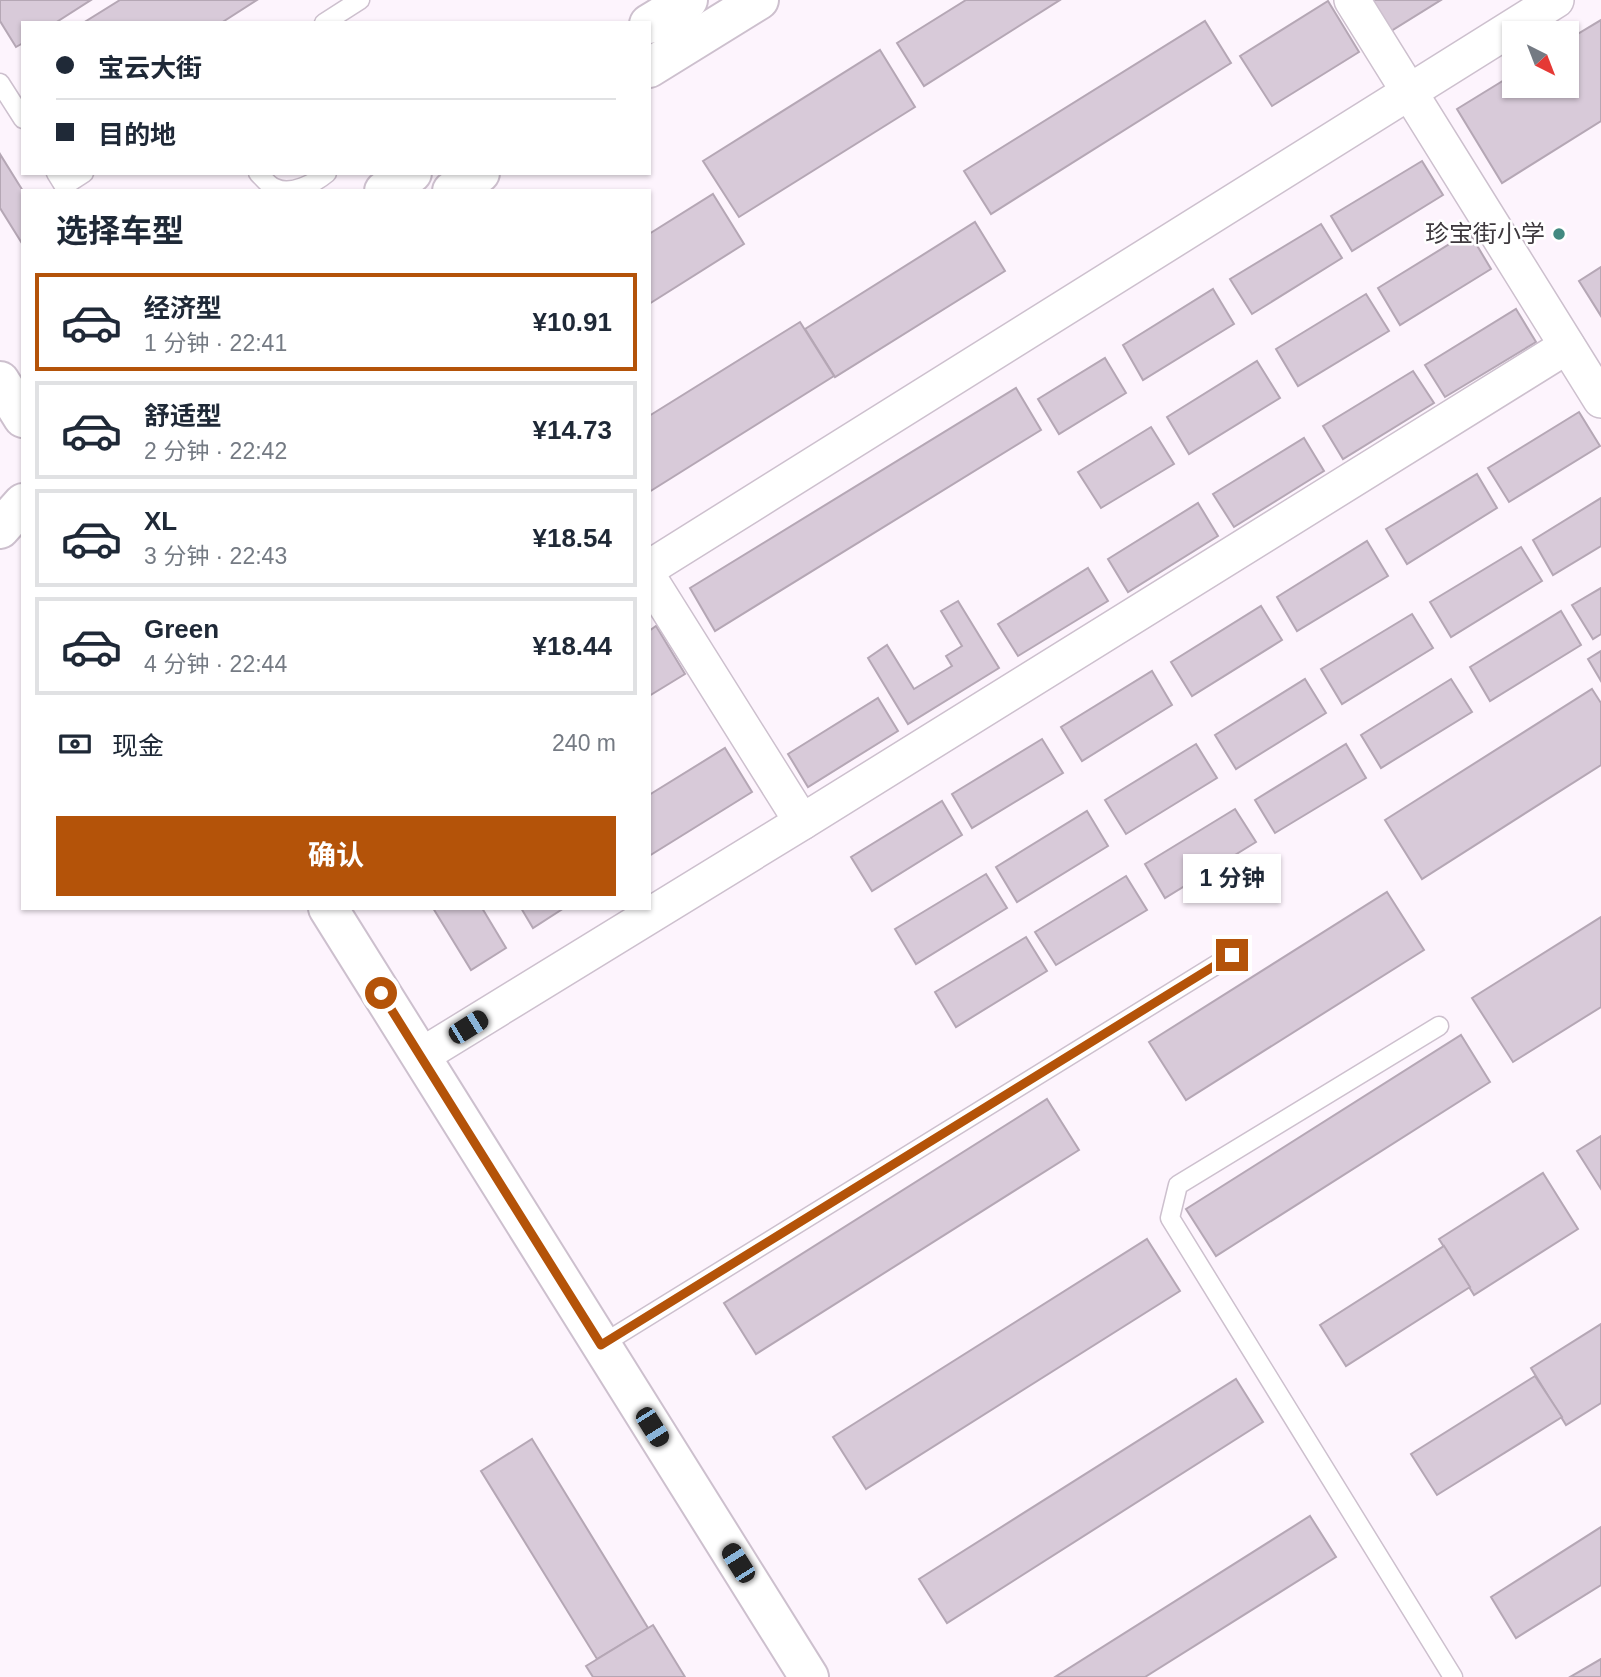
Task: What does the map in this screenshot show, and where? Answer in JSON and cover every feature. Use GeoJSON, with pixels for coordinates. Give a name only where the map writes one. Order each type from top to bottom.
{"type":"FeatureCollection","features":[{"type":"Feature","properties":{"kind":"street"},"geometry":{"type":"LineString","coordinates":[[651,23],[688,0]]}},
{"type":"Feature","properties":{"kind":"street"},"geometry":{"type":"LineString","coordinates":[[651,67],[759,0]]}},
{"type":"Feature","properties":{"kind":"street"},"geometry":{"type":"LineString","coordinates":[[1352,0],[1601,400]]}},
{"type":"Feature","properties":{"kind":"street"},"geometry":{"type":"LineString","coordinates":[[651,567],[1556,0]]}},
{"type":"Feature","properties":{"kind":"street"},"geometry":{"type":"LineString","coordinates":[[387,189],[409,175]]}},
{"type":"Feature","properties":{"kind":"street"},"geometry":{"type":"LineString","coordinates":[[455,189],[477,175]]}},
{"type":"Feature","properties":{"kind":"street"},"geometry":{"type":"LineString","coordinates":[[421,1056],[1567,346]]}},
{"type":"Feature","properties":{"kind":"street"},"geometry":{"type":"LineString","coordinates":[[0,529],[21,505]]}},
{"type":"Feature","properties":{"kind":"street"},"geometry":{"type":"LineString","coordinates":[[651,581],[802,822]]}},
{"type":"Feature","properties":{"kind":"street"},"geometry":{"type":"LineString","coordinates":[[329,910],[809,1677]]}},
{"type":"Feature","properties":{"kind":"lane"},"geometry":{"type":"LineString","coordinates":[[327,21],[360,0]]}},
{"type":"Feature","properties":{"kind":"lane"},"geometry":{"type":"LineString","coordinates":[[0,83],[21,116]]}},
{"type":"Feature","properties":{"kind":"lane"},"geometry":{"type":"LineString","coordinates":[[58,175],[64,186],[81,175]]}},
{"type":"Feature","properties":{"kind":"lane"},"geometry":{"type":"LineString","coordinates":[[260,175],[275,188],[283,189]]}},
{"type":"Feature","properties":{"kind":"lane"},"geometry":{"type":"LineString","coordinates":[[295,189],[324,181]]}},
{"type":"Feature","properties":{"kind":"lane"},"geometry":{"type":"LineString","coordinates":[[601,1345],[1232,955]]}},
{"type":"Feature","properties":{"kind":"lane"},"geometry":{"type":"LineString","coordinates":[[1439,1026],[1178,1185],[1170,1218],[1453,1677]]}},
{"type":"Feature","properties":{"kind":"building"},"geometry":{"type":"Polygon","coordinates":[[[0,0],[91,0],[58,21],[21,21],[21,44],[16,47],[0,21],[0,0]]]}},
{"type":"Feature","properties":{"kind":"building"},"geometry":{"type":"Polygon","coordinates":[[[120,0],[257,0],[224,21],[86,21],[120,0]]]}},
{"type":"Feature","properties":{"kind":"building"},"geometry":{"type":"Polygon","coordinates":[[[966,0],[1060,0],[924,86],[897,43],[966,0]]]}},
{"type":"Feature","properties":{"kind":"building"},"geometry":{"type":"Polygon","coordinates":[[[1372,0],[1441,0],[1391,31],[1372,0]]]}},
{"type":"Feature","properties":{"kind":"building"},"geometry":{"type":"Polygon","coordinates":[[[1328,1],[1359,52],[1272,106],[1240,56],[1328,1]]]}},
{"type":"Feature","properties":{"kind":"building"},"geometry":{"type":"Polygon","coordinates":[[[1601,20],[1601,121],[1502,183],[1457,109],[1502,81],[1502,98],[1579,98],[1579,33],[1601,20]]]}},
{"type":"Feature","properties":{"kind":"building"},"geometry":{"type":"Polygon","coordinates":[[[1205,21],[1231,63],[991,214],[964,171],[1205,21]]]}},
{"type":"Feature","properties":{"kind":"building"},"geometry":{"type":"Polygon","coordinates":[[[880,50],[915,107],[739,217],[703,161],[880,50]]]}},
{"type":"Feature","properties":{"kind":"building"},"geometry":{"type":"Polygon","coordinates":[[[0,154],[22,189],[21,242],[0,208],[0,154]]]}},
{"type":"Feature","properties":{"kind":"building"},"geometry":{"type":"Polygon","coordinates":[[[1422,161],[1443,195],[1352,251],[1331,216],[1422,161]]]}},
{"type":"Feature","properties":{"kind":"building"},"geometry":{"type":"Polygon","coordinates":[[[713,194],[744,244],[651,303],[651,233],[713,194]]]}},
{"type":"Feature","properties":{"kind":"building"},"geometry":{"type":"Polygon","coordinates":[[[975,222],[1005,271],[835,377],[805,329],[975,222]]]}},
{"type":"Feature","properties":{"kind":"building"},"geometry":{"type":"Polygon","coordinates":[[[1321,224],[1342,258],[1252,314],[1230,279],[1321,224]]]}},
{"type":"Feature","properties":{"kind":"building"},"geometry":{"type":"Polygon","coordinates":[[[1469,232],[1491,269],[1400,325],[1378,288],[1469,232]]]}},
{"type":"Feature","properties":{"kind":"building"},"geometry":{"type":"Polygon","coordinates":[[[1601,267],[1601,316],[1579,281],[1601,267]]]}},
{"type":"Feature","properties":{"kind":"building"},"geometry":{"type":"Polygon","coordinates":[[[1213,289],[1234,324],[1143,380],[1123,345],[1213,289]]]}},
{"type":"Feature","properties":{"kind":"building"},"geometry":{"type":"Polygon","coordinates":[[[1366,294],[1389,331],[1298,386],[1276,349],[1366,294]]]}},
{"type":"Feature","properties":{"kind":"building"},"geometry":{"type":"Polygon","coordinates":[[[1516,309],[1536,342],[1445,397],[1425,365],[1516,309]]]}},
{"type":"Feature","properties":{"kind":"building"},"geometry":{"type":"Polygon","coordinates":[[[800,322],[834,376],[651,491],[651,415],[800,322]]]}},
{"type":"Feature","properties":{"kind":"building"},"geometry":{"type":"Polygon","coordinates":[[[1105,358],[1126,393],[1059,434],[1038,399],[1105,358]]]}},
{"type":"Feature","properties":{"kind":"building"},"geometry":{"type":"Polygon","coordinates":[[[1257,361],[1280,398],[1189,454],[1167,417],[1257,361]]]}},
{"type":"Feature","properties":{"kind":"building"},"geometry":{"type":"Polygon","coordinates":[[[1413,371],[1434,403],[1343,459],[1323,426],[1413,371]]]}},
{"type":"Feature","properties":{"kind":"building"},"geometry":{"type":"Polygon","coordinates":[[[1016,388],[1041,430],[715,631],[690,588],[1016,388]]]}},
{"type":"Feature","properties":{"kind":"building"},"geometry":{"type":"Polygon","coordinates":[[[1579,412],[1600,446],[1509,502],[1488,468],[1579,412]]]}},
{"type":"Feature","properties":{"kind":"building"},"geometry":{"type":"Polygon","coordinates":[[[1151,427],[1174,464],[1101,508],[1078,472],[1151,427]]]}},
{"type":"Feature","properties":{"kind":"building"},"geometry":{"type":"Polygon","coordinates":[[[1304,438],[1324,471],[1234,527],[1213,494],[1304,438]]]}},
{"type":"Feature","properties":{"kind":"building"},"geometry":{"type":"Polygon","coordinates":[[[1477,474],[1497,508],[1407,564],[1386,529],[1477,474]]]}},
{"type":"Feature","properties":{"kind":"building"},"geometry":{"type":"Polygon","coordinates":[[[1601,498],[1601,546],[1553,575],[1533,540],[1601,498]]]}},
{"type":"Feature","properties":{"kind":"building"},"geometry":{"type":"Polygon","coordinates":[[[1198,503],[1218,536],[1128,592],[1108,559],[1198,503]]]}},
{"type":"Feature","properties":{"kind":"building"},"geometry":{"type":"Polygon","coordinates":[[[1367,541],[1388,576],[1297,631],[1277,597],[1367,541]]]}},
{"type":"Feature","properties":{"kind":"building"},"geometry":{"type":"Polygon","coordinates":[[[1521,547],[1542,581],[1451,637],[1430,602],[1521,547]]]}},
{"type":"Feature","properties":{"kind":"building"},"geometry":{"type":"Polygon","coordinates":[[[1088,568],[1108,601],[1018,656],[998,624],[1088,568]]]}},
{"type":"Feature","properties":{"kind":"building"},"geometry":{"type":"Polygon","coordinates":[[[1601,588],[1601,634],[1593,639],[1572,605],[1601,588]]]}},
{"type":"Feature","properties":{"kind":"building"},"geometry":{"type":"Polygon","coordinates":[[[958,601],[999,668],[908,724],[868,658],[887,645],[914,689],[952,666],[946,656],[962,646],[941,611],[958,601]]]}},
{"type":"Feature","properties":{"kind":"building"},"geometry":{"type":"Polygon","coordinates":[[[1261,606],[1282,640],[1192,696],[1171,662],[1261,606]]]}},
{"type":"Feature","properties":{"kind":"building"},"geometry":{"type":"Polygon","coordinates":[[[1561,611],[1581,645],[1490,701],[1470,667],[1561,611]]]}},
{"type":"Feature","properties":{"kind":"building"},"geometry":{"type":"Polygon","coordinates":[[[1412,614],[1433,648],[1342,704],[1321,669],[1412,614]]]}},
{"type":"Feature","properties":{"kind":"building"},"geometry":{"type":"Polygon","coordinates":[[[656,626],[685,674],[651,695],[651,630],[656,626]]]}},
{"type":"Feature","properties":{"kind":"building"},"geometry":{"type":"Polygon","coordinates":[[[1601,651],[1601,681],[1588,659],[1601,651]]]}},
{"type":"Feature","properties":{"kind":"building"},"geometry":{"type":"Polygon","coordinates":[[[1152,671],[1172,705],[1082,761],[1061,727],[1152,671]]]}},
{"type":"Feature","properties":{"kind":"building"},"geometry":{"type":"Polygon","coordinates":[[[1305,679],[1326,713],[1236,769],[1215,735],[1305,679]]]}},
{"type":"Feature","properties":{"kind":"building"},"geometry":{"type":"Polygon","coordinates":[[[1451,679],[1472,712],[1381,768],[1361,735],[1451,679]]]}},
{"type":"Feature","properties":{"kind":"building"},"geometry":{"type":"Polygon","coordinates":[[[1592,689],[1601,703],[1601,765],[1422,879],[1385,820],[1592,689]]]}},
{"type":"Feature","properties":{"kind":"building"},"geometry":{"type":"Polygon","coordinates":[[[878,698],[898,731],[808,787],[788,754],[878,698]]]}},
{"type":"Feature","properties":{"kind":"building"},"geometry":{"type":"Polygon","coordinates":[[[1042,739],[1063,773],[972,828],[952,794],[1042,739]]]}},
{"type":"Feature","properties":{"kind":"building"},"geometry":{"type":"Polygon","coordinates":[[[1196,744],[1217,778],[1126,834],[1105,800],[1196,744]]]}},
{"type":"Feature","properties":{"kind":"building"},"geometry":{"type":"Polygon","coordinates":[[[1346,744],[1366,778],[1275,833],[1255,800],[1346,744]]]}},
{"type":"Feature","properties":{"kind":"building"},"geometry":{"type":"Polygon","coordinates":[[[725,748],[752,792],[651,855],[651,794],[725,748]]]}},
{"type":"Feature","properties":{"kind":"building"},"geometry":{"type":"Polygon","coordinates":[[[942,801],[962,835],[872,891],[851,857],[942,801]]]}},
{"type":"Feature","properties":{"kind":"building"},"geometry":{"type":"Polygon","coordinates":[[[1235,809],[1256,842],[1165,898],[1145,864],[1235,809]]]}},
{"type":"Feature","properties":{"kind":"building"},"geometry":{"type":"Polygon","coordinates":[[[1087,811],[1108,846],[1017,902],[996,867],[1087,811]]]}},
{"type":"Feature","properties":{"kind":"building"},"geometry":{"type":"Polygon","coordinates":[[[986,874],[1007,908],[916,964],[895,929],[986,874]]]}},
{"type":"Feature","properties":{"kind":"building"},"geometry":{"type":"Polygon","coordinates":[[[1126,876],[1147,910],[1056,965],[1035,932],[1126,876]]]}},
{"type":"Feature","properties":{"kind":"building"},"geometry":{"type":"Polygon","coordinates":[[[1387,892],[1424,950],[1186,1100],[1149,1042],[1387,892]]]}},
{"type":"Feature","properties":{"kind":"building"},"geometry":{"type":"Polygon","coordinates":[[[434,910],[483,910],[506,948],[471,970],[434,910]]]}},
{"type":"Feature","properties":{"kind":"building"},"geometry":{"type":"Polygon","coordinates":[[[522,910],[561,910],[533,928],[522,910]]]}},
{"type":"Feature","properties":{"kind":"building"},"geometry":{"type":"Polygon","coordinates":[[[1601,917],[1601,1007],[1513,1062],[1472,998],[1601,917]]]}},
{"type":"Feature","properties":{"kind":"building"},"geometry":{"type":"Polygon","coordinates":[[[1026,937],[1047,971],[956,1027],[935,992],[1026,937]]]}},
{"type":"Feature","properties":{"kind":"building"},"geometry":{"type":"Polygon","coordinates":[[[1461,1035],[1490,1082],[1216,1256],[1186,1209],[1461,1035]]]}},
{"type":"Feature","properties":{"kind":"building"},"geometry":{"type":"Polygon","coordinates":[[[1047,1099],[1079,1150],[756,1354],[724,1303],[1047,1099]]]}},
{"type":"Feature","properties":{"kind":"building"},"geometry":{"type":"Polygon","coordinates":[[[1601,1136],[1601,1189],[1577,1151],[1601,1136]]]}},
{"type":"Feature","properties":{"kind":"building"},"geometry":{"type":"Polygon","coordinates":[[[1543,1173],[1578,1229],[1474,1295],[1439,1239],[1543,1173]]]}},
{"type":"Feature","properties":{"kind":"building"},"geometry":{"type":"Polygon","coordinates":[[[1147,1239],[1180,1291],[866,1489],[833,1437],[1147,1239]]]}},
{"type":"Feature","properties":{"kind":"building"},"geometry":{"type":"Polygon","coordinates":[[[1444,1246],[1470,1287],[1346,1366],[1320,1325],[1444,1246]]]}},
{"type":"Feature","properties":{"kind":"building"},"geometry":{"type":"Polygon","coordinates":[[[1601,1324],[1601,1403],[1566,1425],[1531,1368],[1601,1324]]]}},
{"type":"Feature","properties":{"kind":"building"},"geometry":{"type":"Polygon","coordinates":[[[1535,1376],[1562,1417],[1437,1495],[1411,1454],[1535,1376]]]}},
{"type":"Feature","properties":{"kind":"building"},"geometry":{"type":"Polygon","coordinates":[[[1236,1379],[1263,1422],[947,1623],[919,1579],[1236,1379]]]}},
{"type":"Feature","properties":{"kind":"building"},"geometry":{"type":"Polygon","coordinates":[[[532,1439],[648,1628],[597,1659],[481,1471],[532,1439]]]}},
{"type":"Feature","properties":{"kind":"building"},"geometry":{"type":"Polygon","coordinates":[[[1310,1516],[1336,1557],[1145,1677],[1055,1677],[1310,1516]]]}},
{"type":"Feature","properties":{"kind":"building"},"geometry":{"type":"Polygon","coordinates":[[[1601,1527],[1601,1585],[1516,1638],[1491,1597],[1601,1527]]]}},
{"type":"Feature","properties":{"kind":"building"},"geometry":{"type":"Polygon","coordinates":[[[653,1625],[685,1677],[593,1677],[586,1666],[653,1625]]]}},
{"type":"Feature","properties":{"kind":"building"},"geometry":{"type":"Polygon","coordinates":[[[1601,1659],[1601,1677],[1570,1677],[1601,1659]]]}},
{"type":"Feature","properties":{"kind":"place","name":"珍宝街小学"},"geometry":{"type":"Point","coordinates":[1559,234]}},
{"type":"Feature","properties":{"kind":"route"},"geometry":{"type":"LineString","coordinates":[[381,993],[601,1345],[1232,955]]}}]}
